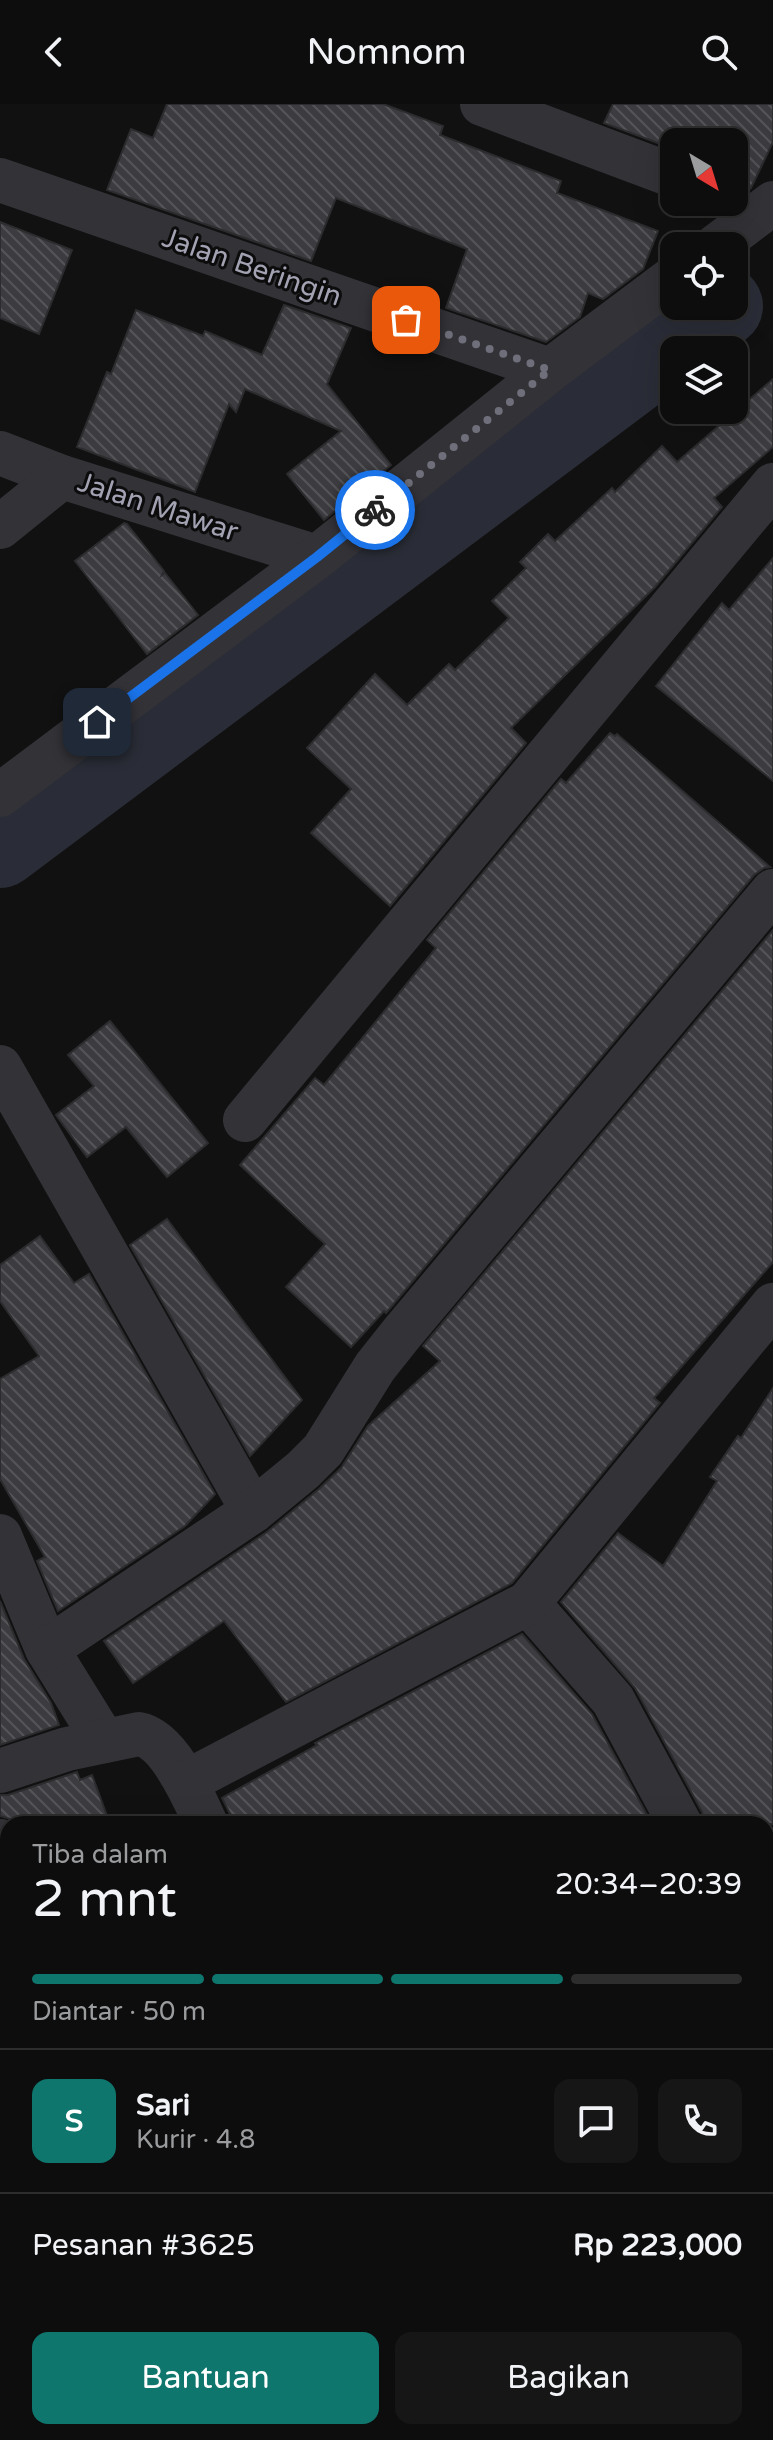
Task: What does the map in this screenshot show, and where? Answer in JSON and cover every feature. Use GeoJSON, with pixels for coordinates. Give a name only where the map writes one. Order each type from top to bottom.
{"type":"FeatureCollection","features":[{"type":"Feature","properties":{"kind":"street"},"geometry":{"type":"LineString","coordinates":[[482,104],[660,171]]}},
{"type":"Feature","properties":{"kind":"street","name":"Jalan Beringin"},"geometry":{"type":"LineString","coordinates":[[0,180],[550,370]]}},
{"type":"Feature","properties":{"kind":"street"},"geometry":{"type":"LineString","coordinates":[[730,232],[757,204]]}},
{"type":"Feature","properties":{"kind":"street"},"geometry":{"type":"LineString","coordinates":[[0,795],[317,557],[550,370],[660,288]]}},
{"type":"Feature","properties":{"kind":"street","name":"Jalan Mawar"},"geometry":{"type":"LineString","coordinates":[[0,453],[62,477],[317,557]]}},
{"type":"Feature","properties":{"kind":"street"},"geometry":{"type":"LineString","coordinates":[[0,527],[62,477]]}},
{"type":"Feature","properties":{"kind":"street"},"geometry":{"type":"LineString","coordinates":[[245,1120],[773,485]]}},
{"type":"Feature","properties":{"kind":"street"},"geometry":{"type":"LineString","coordinates":[[47,1649],[266,1500],[323,1450],[375,1367],[402,1333],[773,891]]}},
{"type":"Feature","properties":{"kind":"street"},"geometry":{"type":"LineString","coordinates":[[0,1067],[266,1500]]}},
{"type":"Feature","properties":{"kind":"street"},"geometry":{"type":"LineString","coordinates":[[186,1782],[528,1603],[773,1305]]}},
{"type":"Feature","properties":{"kind":"street"},"geometry":{"type":"LineString","coordinates":[[0,1536],[47,1649],[104,1741]]}},
{"type":"Feature","properties":{"kind":"street"},"geometry":{"type":"LineString","coordinates":[[528,1603],[613,1700],[676,1816]]}},
{"type":"Feature","properties":{"kind":"street"},"geometry":{"type":"LineString","coordinates":[[0,1771],[67,1749],[139,1734],[150,1736],[186,1782],[202,1816]]}},
{"type":"Feature","properties":{"kind":"building"},"geometry":{"type":"Polygon","coordinates":[[[167,104],[383,104],[443,126],[440,135],[561,181],[557,193],[658,231],[643,269],[603,299],[588,293],[580,317],[546,342],[446,308],[467,249],[336,198],[311,261],[107,190],[131,129],[153,138],[167,104]]]}},
{"type":"Feature","properties":{"kind":"building"},"geometry":{"type":"Polygon","coordinates":[[[613,104],[773,104],[773,142],[748,190],[748,128],[660,128],[660,144],[604,123],[613,104]]]}},
{"type":"Feature","properties":{"kind":"building"},"geometry":{"type":"Polygon","coordinates":[[[0,222],[72,250],[39,334],[0,318],[0,222]]]}},
{"type":"Feature","properties":{"kind":"building"},"geometry":{"type":"Polygon","coordinates":[[[284,305],[351,328],[327,384],[391,465],[324,520],[287,474],[341,431],[245,389],[236,412],[229,404],[195,492],[77,447],[136,310],[203,336],[205,331],[262,355],[284,305]]]}},
{"type":"Feature","properties":{"kind":"building"},"geometry":{"type":"Polygon","coordinates":[[[773,379],[773,447],[714,498],[722,507],[655,587],[511,728],[526,743],[390,906],[311,833],[351,789],[307,748],[375,674],[407,705],[449,664],[455,670],[509,618],[492,601],[526,568],[520,562],[548,534],[555,541],[612,488],[615,492],[662,446],[677,462],[721,424],[748,424],[748,401],[773,379]]]}},
{"type":"Feature","properties":{"kind":"building"},"geometry":{"type":"Polygon","coordinates":[[[124,523],[164,571],[162,575],[165,573],[198,615],[147,654],[75,561],[124,523]]]}},
{"type":"Feature","properties":{"kind":"building"},"geometry":{"type":"Polygon","coordinates":[[[773,558],[773,781],[656,686],[722,603],[729,610],[773,558]]]}},
{"type":"Feature","properties":{"kind":"building"},"geometry":{"type":"Polygon","coordinates":[[[610,733],[617,734],[770,867],[754,875],[386,1313],[384,1311],[351,1347],[286,1287],[325,1244],[240,1165],[315,1078],[324,1085],[436,948],[427,940],[561,779],[566,783],[610,733]]]}},
{"type":"Feature","properties":{"kind":"building"},"geometry":{"type":"Polygon","coordinates":[[[773,930],[773,1262],[654,1398],[660,1403],[512,1583],[286,1702],[224,1621],[133,1683],[104,1641],[267,1532],[341,1468],[368,1426],[440,1361],[423,1346],[773,930]]]}},
{"type":"Feature","properties":{"kind":"building"},"geometry":{"type":"Polygon","coordinates":[[[110,1021],[208,1143],[167,1177],[126,1127],[87,1157],[56,1115],[94,1086],[68,1055],[110,1021]]]}},
{"type":"Feature","properties":{"kind":"building"},"geometry":{"type":"Polygon","coordinates":[[[167,1219],[302,1400],[250,1456],[130,1245],[167,1219]]]}},
{"type":"Feature","properties":{"kind":"building"},"geometry":{"type":"Polygon","coordinates":[[[40,1236],[74,1283],[89,1274],[215,1494],[185,1526],[58,1611],[37,1561],[45,1557],[0,1479],[0,1379],[39,1356],[0,1301],[0,1265],[40,1236]]]}},
{"type":"Feature","properties":{"kind":"building"},"geometry":{"type":"Polygon","coordinates":[[[773,1388],[773,1816],[703,1816],[635,1688],[561,1602],[618,1533],[663,1566],[717,1481],[710,1477],[738,1436],[741,1438],[773,1388]]]}},
{"type":"Feature","properties":{"kind":"building"},"geometry":{"type":"Polygon","coordinates":[[[0,1601],[24,1659],[51,1703],[59,1725],[0,1745],[0,1601]]]}},
{"type":"Feature","properties":{"kind":"building"},"geometry":{"type":"Polygon","coordinates":[[[522,1634],[592,1714],[648,1816],[231,1816],[222,1798],[317,1745],[315,1743],[522,1634]]]}},
{"type":"Feature","properties":{"kind":"building"},"geometry":{"type":"Polygon","coordinates":[[[77,1772],[80,1780],[92,1775],[107,1816],[0,1816],[0,1795],[77,1772]]]}},
{"type":"Feature","properties":{"kind":"waterway"},"geometry":{"type":"LineString","coordinates":[[0,847],[703,320]]}},
{"type":"Feature","properties":{"kind":"way so far"},"geometry":{"type":"LineString","coordinates":[[375,510],[550,370],[406,320]]}},
{"type":"Feature","properties":{"kind":"route"},"geometry":{"type":"LineString","coordinates":[[97,722],[375,510]]}}]}
